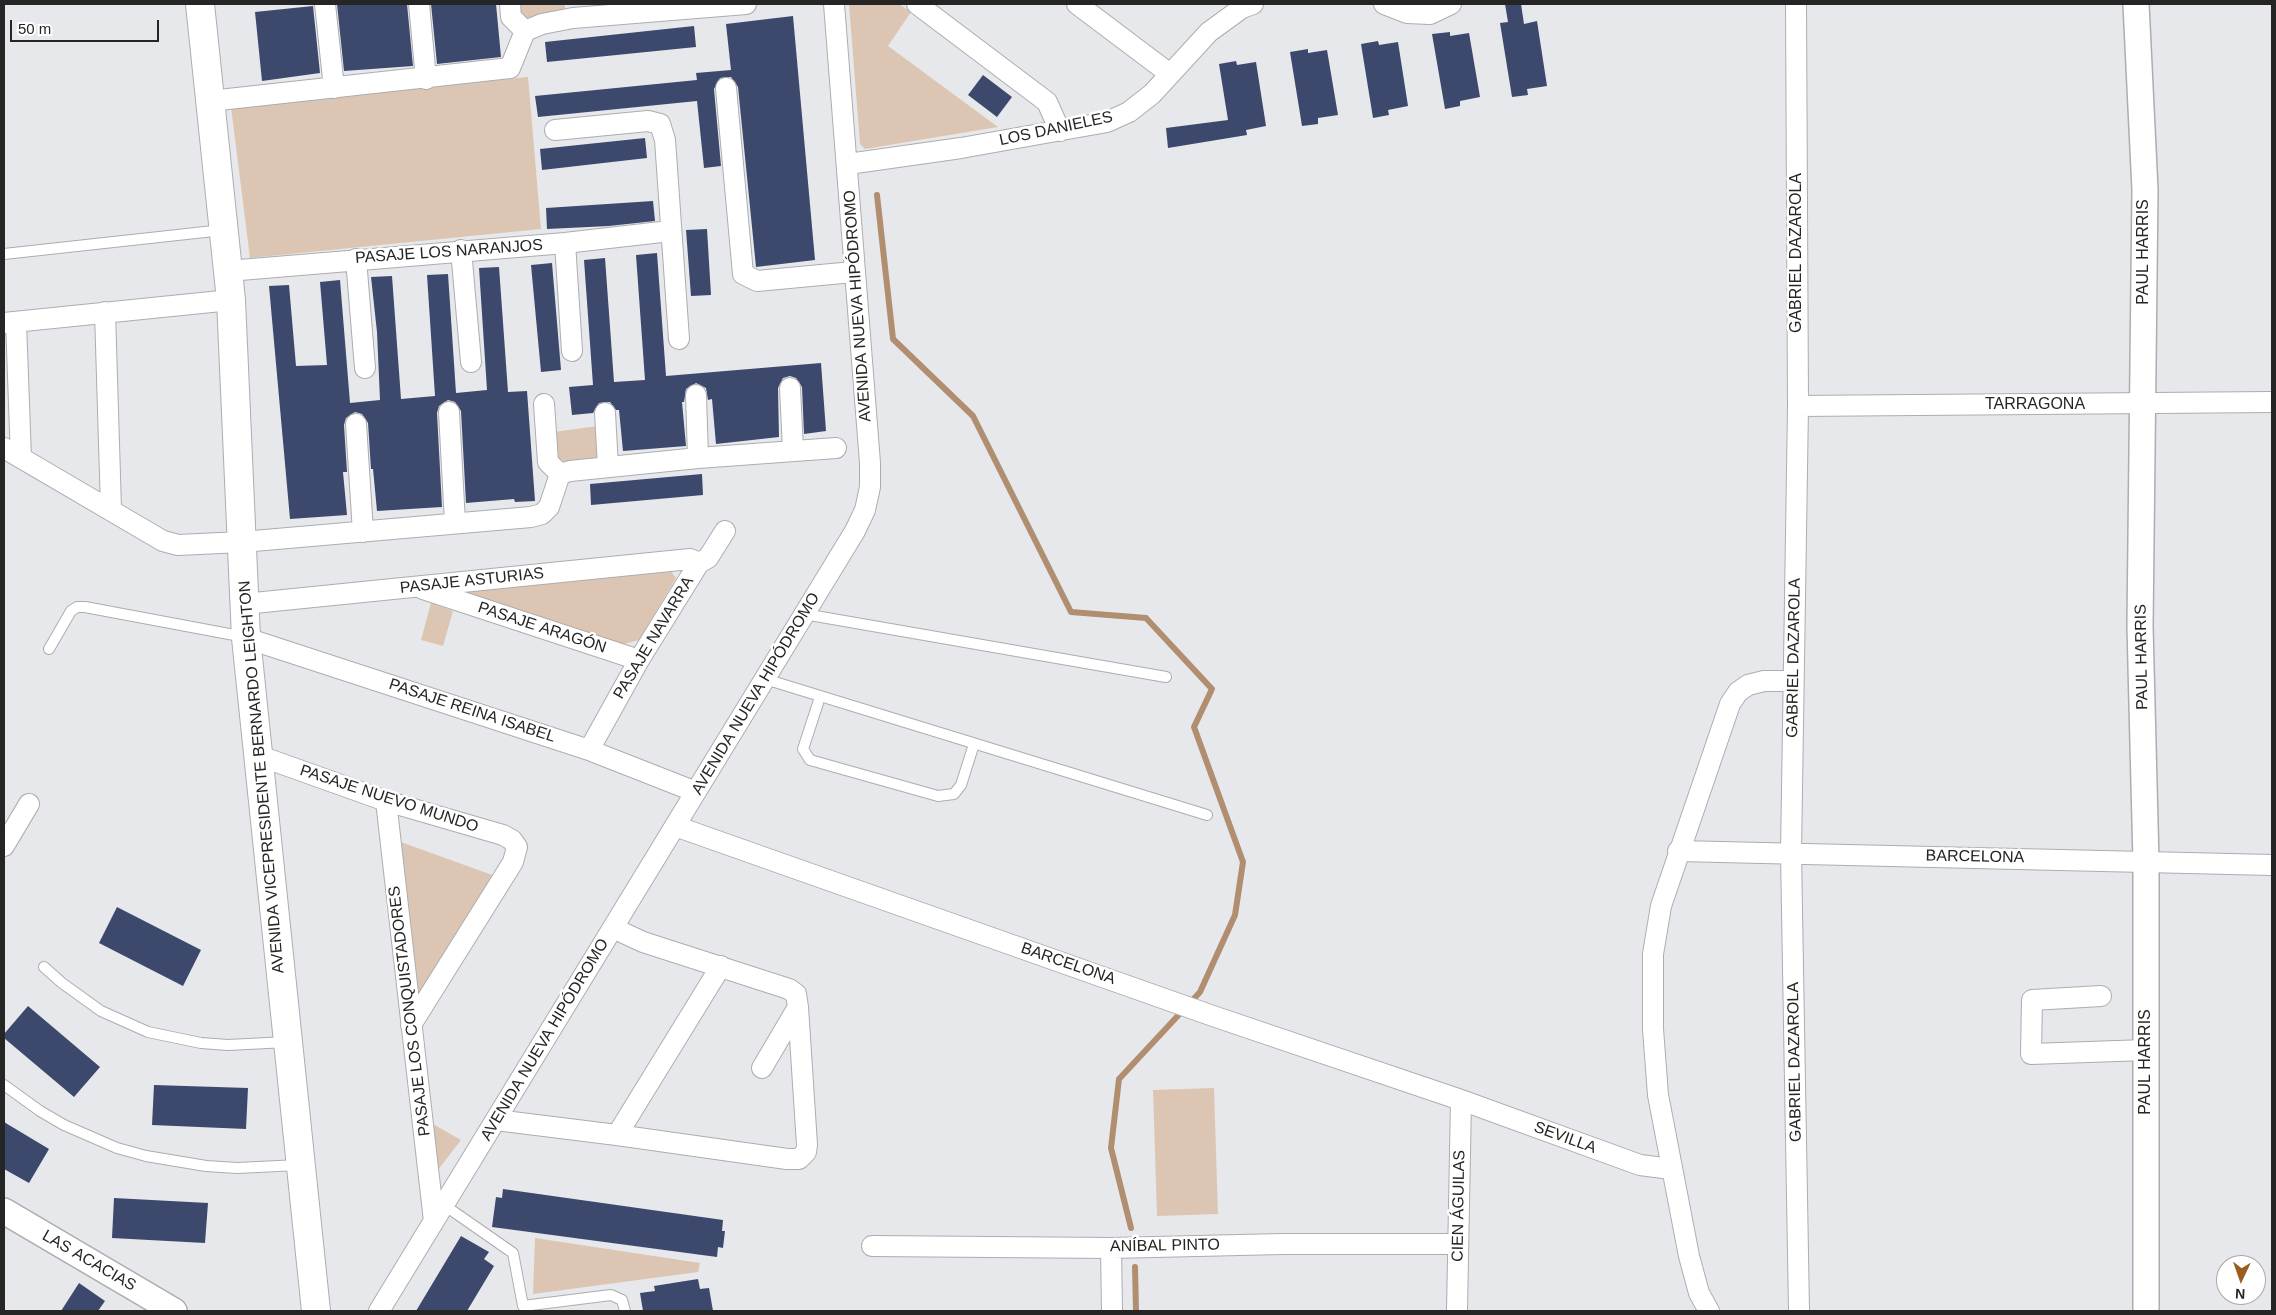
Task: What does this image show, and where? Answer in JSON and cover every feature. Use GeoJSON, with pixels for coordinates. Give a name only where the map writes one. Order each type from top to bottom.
{"type":"FeatureCollection","features":[{"type":"Feature","properties":{"kind":"main road","name":"AVENIDA VICEPRESIDENTE BERNARDO LEIGHTON"},"geometry":{"type":"LineString","coordinates":[[200,4],[231,300],[246,638],[316,1311]]}},
{"type":"Feature","properties":{"kind":"street"},"geometry":{"type":"LineString","coordinates":[[325,4],[334,88]]}},
{"type":"Feature","properties":{"kind":"street"},"geometry":{"type":"LineString","coordinates":[[419,4],[426,79]]}},
{"type":"Feature","properties":{"kind":"street"},"geometry":{"type":"LineString","coordinates":[[510,4],[511,17],[525,31]]}},
{"type":"Feature","properties":{"kind":"street"},"geometry":{"type":"LineString","coordinates":[[210,101],[426,79],[510,68],[525,31],[573,11],[746,4]]}},
{"type":"Feature","properties":{"kind":"street","name":"AVENIDA NUEVA HIPÓDROMO"},"geometry":{"type":"LineString","coordinates":[[379,1311],[855,531],[865,510],[870,487],[848,164],[838,69],[834,4]]}},
{"type":"Feature","properties":{"kind":"street"},"geometry":{"type":"LineString","coordinates":[[917,4],[1046,102],[1060,131]]}},
{"type":"Feature","properties":{"kind":"street"},"geometry":{"type":"LineString","coordinates":[[1077,4],[1170,74]]}},
{"type":"Feature","properties":{"kind":"street"},"geometry":{"type":"LineString","coordinates":[[1384,4],[1407,12],[1430,14],[1451,4]]}},
{"type":"Feature","properties":{"kind":"street","name":"GABRIEL DAZAROLA"},"geometry":{"type":"LineString","coordinates":[[1796,4],[1798,406],[1791,853],[1799,1311]]}},
{"type":"Feature","properties":{"kind":"street","name":"PAUL HARRIS"},"geometry":{"type":"LineString","coordinates":[[2136,4],[2145,190],[2140,626],[2146,862],[2146,1311]]}},
{"type":"Feature","properties":{"kind":"street","name":"LOS DANIELES"},"geometry":{"type":"LineString","coordinates":[[848,164],[1107,122],[1129,112],[1152,94],[1209,32],[1244,5]]}},
{"type":"Feature","properties":{"kind":"street"},"geometry":{"type":"LineString","coordinates":[[726,88],[743,274],[757,282],[854,272]]}},
{"type":"Feature","properties":{"kind":"street"},"geometry":{"type":"LineString","coordinates":[[555,130],[648,121],[660,124],[665,140],[679,339]]}},
{"type":"Feature","properties":{"kind":"street","name":"PASAJE LOS NARANJOS"},"geometry":{"type":"LineString","coordinates":[[228,271],[461,250],[565,243],[670,231]]}},
{"type":"Feature","properties":{"kind":"street"},"geometry":{"type":"LineString","coordinates":[[565,243],[572,351]]}},
{"type":"Feature","properties":{"kind":"street"},"geometry":{"type":"LineString","coordinates":[[461,250],[471,362]]}},
{"type":"Feature","properties":{"kind":"street"},"geometry":{"type":"LineString","coordinates":[[356,259],[365,368]]}},
{"type":"Feature","properties":{"kind":"street"},"geometry":{"type":"LineString","coordinates":[[231,300],[10,322],[12,453],[169,544],[242,542],[531,517],[542,514],[549,507],[560,474]]}},
{"type":"Feature","properties":{"kind":"street"},"geometry":{"type":"LineString","coordinates":[[105,312],[111,509]]}},
{"type":"Feature","properties":{"kind":"street"},"geometry":{"type":"LineString","coordinates":[[790,388],[793,450]]}},
{"type":"Feature","properties":{"kind":"street"},"geometry":{"type":"LineString","coordinates":[[696,395],[698,458]]}},
{"type":"Feature","properties":{"kind":"street","name":"TARRAGONA"},"geometry":{"type":"LineString","coordinates":[[1798,406],[2272,402]]}},
{"type":"Feature","properties":{"kind":"street"},"geometry":{"type":"LineString","coordinates":[[544,404],[548,462],[560,474]]}},
{"type":"Feature","properties":{"kind":"street"},"geometry":{"type":"LineString","coordinates":[[449,412],[455,523]]}},
{"type":"Feature","properties":{"kind":"street"},"geometry":{"type":"LineString","coordinates":[[605,413],[608,467]]}},
{"type":"Feature","properties":{"kind":"street"},"geometry":{"type":"LineString","coordinates":[[356,424],[363,532]]}},
{"type":"Feature","properties":{"kind":"street"},"geometry":{"type":"LineString","coordinates":[[560,474],[586,468],[836,448]]}},
{"type":"Feature","properties":{"kind":"street","name":"PASAJE NAVARRA"},"geometry":{"type":"LineString","coordinates":[[589,750],[639,660],[699,563],[708,558],[725,531]]}},
{"type":"Feature","properties":{"kind":"street","name":"PASAJE ASTURIAS"},"geometry":{"type":"LineString","coordinates":[[244,604],[690,560],[699,563]]}},
{"type":"Feature","properties":{"kind":"street","name":"PASAJE ARAGÓN"},"geometry":{"type":"LineString","coordinates":[[417,587],[639,660]]}},
{"type":"Feature","properties":{"kind":"street","name":"PASAJE REINA ISABEL"},"geometry":{"type":"LineString","coordinates":[[246,638],[589,750],[696,792]]}},
{"type":"Feature","properties":{"kind":"street"},"geometry":{"type":"LineString","coordinates":[[1709,1311],[1699,1293],[1689,1256],[1658,1095],[1653,1028],[1653,954],[1661,906],[1678,851],[1730,704],[1738,692],[1748,685],[1764,682],[1793,681]]}},
{"type":"Feature","properties":{"kind":"street","name":"PASAJE NUEVO MUNDO"},"geometry":{"type":"LineString","coordinates":[[257,755],[386,801],[503,835],[512,840],[517,847],[513,862],[411,1025]]}},
{"type":"Feature","properties":{"kind":"street","name":"PASAJE LOS CONQUISTADORES"},"geometry":{"type":"LineString","coordinates":[[386,801],[411,1025],[439,1213]]}},
{"type":"Feature","properties":{"kind":"street"},"geometry":{"type":"LineString","coordinates":[[4,846],[29,804]]}},
{"type":"Feature","properties":{"kind":"street","name":"BARCELONA"},"geometry":{"type":"LineString","coordinates":[[675,826],[1213,1016],[1461,1100]]}},
{"type":"Feature","properties":{"kind":"street","name":"BARCELONA"},"geometry":{"type":"LineString","coordinates":[[1678,851],[2272,865]]}},
{"type":"Feature","properties":{"kind":"street"},"geometry":{"type":"LineString","coordinates":[[496,1120],[616,1134],[787,1159],[803,1156],[807,1145],[796,994],[789,989],[643,942],[613,928]]}},
{"type":"Feature","properties":{"kind":"street"},"geometry":{"type":"LineString","coordinates":[[616,1134],[721,966]]}},
{"type":"Feature","properties":{"kind":"street"},"geometry":{"type":"LineString","coordinates":[[2101,996],[2032,1000],[2031,1054],[2146,1050]]}},
{"type":"Feature","properties":{"kind":"street"},"geometry":{"type":"LineString","coordinates":[[762,1068],[798,1007]]}},
{"type":"Feature","properties":{"kind":"street","name":"SEVILLA"},"geometry":{"type":"LineString","coordinates":[[1461,1100],[1640,1165],[1671,1169]]}},
{"type":"Feature","properties":{"kind":"street","name":"CIEN ÁGUILAS"},"geometry":{"type":"LineString","coordinates":[[1457,1311],[1461,1100]]}},
{"type":"Feature","properties":{"kind":"street","name":"LAS ACACIAS"},"geometry":{"type":"LineString","coordinates":[[4,1211],[174,1311]]}},
{"type":"Feature","properties":{"kind":"street","name":"ANÍBAL PINTO"},"geometry":{"type":"LineString","coordinates":[[872,1246],[1111,1248],[1283,1244],[1457,1244]]}},
{"type":"Feature","properties":{"kind":"street"},"geometry":{"type":"LineString","coordinates":[[1111,1248],[1112,1311]]}},
{"type":"Feature","properties":{"kind":"lane"},"geometry":{"type":"LineString","coordinates":[[4,254],[224,230]]}},
{"type":"Feature","properties":{"kind":"lane"},"geometry":{"type":"LineString","coordinates":[[49,649],[71,611],[77,607],[86,607],[246,638]]}},
{"type":"Feature","properties":{"kind":"lane"},"geometry":{"type":"LineString","coordinates":[[804,614],[1166,677]]}},
{"type":"Feature","properties":{"kind":"lane"},"geometry":{"type":"LineString","coordinates":[[765,679],[1207,814]]}},
{"type":"Feature","properties":{"kind":"lane"},"geometry":{"type":"LineString","coordinates":[[820,697],[803,749],[810,760],[938,796],[954,794],[961,785],[974,744]]}},
{"type":"Feature","properties":{"kind":"lane"},"geometry":{"type":"LineString","coordinates":[[44,967],[62,984],[101,1011],[148,1032],[201,1043],[228,1045],[288,1042]]}},
{"type":"Feature","properties":{"kind":"lane"},"geometry":{"type":"LineString","coordinates":[[4,1085],[40,1111],[64,1125],[117,1148],[146,1156],[206,1166],[237,1168],[300,1165]]}},
{"type":"Feature","properties":{"kind":"lane"},"geometry":{"type":"LineString","coordinates":[[439,1213],[513,1253],[523,1306],[611,1295],[622,1300],[625,1311]]}},
{"type":"Feature","properties":{"kind":"shaded area"},"geometry":{"type":"Polygon","coordinates":[[[515,4],[565,4],[565,12],[523,19],[515,4]]]}},
{"type":"Feature","properties":{"kind":"shaded area"},"geometry":{"type":"Polygon","coordinates":[[[849,4],[899,4],[911,12],[888,46],[998,127],[865,149],[860,144],[849,4]]]}},
{"type":"Feature","properties":{"kind":"shaded area"},"geometry":{"type":"Polygon","coordinates":[[[528,77],[541,229],[250,258],[231,107],[528,77]]]}},
{"type":"Feature","properties":{"kind":"shaded area"},"geometry":{"type":"Polygon","coordinates":[[[598,426],[601,458],[556,462],[554,432],[598,426]]]}},
{"type":"Feature","properties":{"kind":"shaded area"},"geometry":{"type":"Polygon","coordinates":[[[670,570],[676,578],[639,640],[620,645],[460,593],[460,590],[670,570]]]}},
{"type":"Feature","properties":{"kind":"shaded area"},"geometry":{"type":"Polygon","coordinates":[[[431,603],[453,611],[443,646],[421,640],[431,603]]]}},
{"type":"Feature","properties":{"kind":"shaded area"},"geometry":{"type":"Polygon","coordinates":[[[398,841],[495,876],[419,997],[398,841]]]}},
{"type":"Feature","properties":{"kind":"shaded area"},"geometry":{"type":"Polygon","coordinates":[[[1214,1088],[1218,1214],[1157,1216],[1153,1090],[1214,1088]]]}},
{"type":"Feature","properties":{"kind":"shaded area"},"geometry":{"type":"Polygon","coordinates":[[[431,1123],[461,1140],[434,1175],[431,1123]]]}},
{"type":"Feature","properties":{"kind":"shaded area"},"geometry":{"type":"Polygon","coordinates":[[[535,1238],[700,1263],[698,1272],[533,1294],[535,1238]]]}},
{"type":"Feature","properties":{"kind":"building"},"geometry":{"type":"Polygon","coordinates":[[[337,4],[407,4],[413,66],[344,71],[337,4]]]}},
{"type":"Feature","properties":{"kind":"building"},"geometry":{"type":"Polygon","coordinates":[[[431,4],[496,4],[501,57],[437,64],[431,4]]]}},
{"type":"Feature","properties":{"kind":"building"},"geometry":{"type":"Polygon","coordinates":[[[1505,4],[1521,4],[1524,24],[1537,21],[1547,86],[1527,89],[1528,95],[1512,97],[1500,23],[1508,22],[1505,4]]]}},
{"type":"Feature","properties":{"kind":"building"},"geometry":{"type":"Polygon","coordinates":[[[313,6],[320,73],[262,81],[255,12],[313,6]]]}},
{"type":"Feature","properties":{"kind":"building"},"geometry":{"type":"Polygon","coordinates":[[[793,16],[815,260],[756,267],[738,87],[731,77],[720,78],[714,89],[721,166],[704,168],[697,101],[538,117],[535,96],[697,80],[696,73],[731,70],[726,24],[793,16]]]}},
{"type":"Feature","properties":{"kind":"building"},"geometry":{"type":"Polygon","coordinates":[[[694,26],[696,47],[547,62],[545,42],[694,26]]]}},
{"type":"Feature","properties":{"kind":"building"},"geometry":{"type":"Polygon","coordinates":[[[1450,32],[1450,36],[1469,33],[1480,97],[1460,101],[1460,106],[1445,109],[1432,34],[1450,32]]]}},
{"type":"Feature","properties":{"kind":"building"},"geometry":{"type":"Polygon","coordinates":[[[1378,41],[1379,45],[1398,42],[1408,106],[1388,110],[1389,115],[1373,118],[1361,44],[1378,41]]]}},
{"type":"Feature","properties":{"kind":"building"},"geometry":{"type":"Polygon","coordinates":[[[1308,49],[1308,53],[1327,50],[1338,115],[1318,118],[1318,124],[1302,126],[1290,52],[1308,49]]]}},
{"type":"Feature","properties":{"kind":"building"},"geometry":{"type":"Polygon","coordinates":[[[1236,61],[1237,65],[1256,62],[1266,126],[1246,130],[1247,135],[1168,148],[1166,128],[1228,120],[1219,64],[1236,61]]]}},
{"type":"Feature","properties":{"kind":"building"},"geometry":{"type":"Polygon","coordinates":[[[983,75],[1012,97],[997,117],[968,95],[983,75]]]}},
{"type":"Feature","properties":{"kind":"building"},"geometry":{"type":"Polygon","coordinates":[[[645,138],[647,158],[542,170],[540,149],[645,138]]]}},
{"type":"Feature","properties":{"kind":"building"},"geometry":{"type":"Polygon","coordinates":[[[653,201],[655,221],[609,226],[547,229],[546,208],[653,201]]]}},
{"type":"Feature","properties":{"kind":"building"},"geometry":{"type":"Polygon","coordinates":[[[707,229],[711,295],[691,296],[686,230],[707,229]]]}},
{"type":"Feature","properties":{"kind":"building"},"geometry":{"type":"Polygon","coordinates":[[[657,253],[666,376],[821,363],[826,431],[804,434],[802,387],[796,378],[790,376],[783,378],[778,388],[779,437],[716,444],[712,399],[708,400],[706,388],[696,383],[686,389],[684,402],[682,402],[686,446],[623,451],[619,410],[616,410],[610,402],[599,403],[593,413],[572,415],[569,387],[593,385],[584,260],[605,258],[614,382],[645,380],[636,255],[657,253]]]}},
{"type":"Feature","properties":{"kind":"building"},"geometry":{"type":"Polygon","coordinates":[[[552,263],[561,370],[541,372],[531,265],[552,263]]]}},
{"type":"Feature","properties":{"kind":"building"},"geometry":{"type":"Polygon","coordinates":[[[499,267],[508,392],[527,391],[535,501],[515,502],[514,499],[466,503],[461,411],[455,402],[448,400],[439,406],[437,413],[442,507],[377,511],[373,469],[371,469],[368,423],[362,414],[355,412],[346,418],[344,425],[347,472],[343,472],[347,515],[290,519],[269,286],[289,285],[296,366],[327,365],[320,282],[340,280],[350,403],[380,400],[377,332],[371,277],[392,276],[401,399],[435,396],[427,275],[448,274],[456,393],[487,390],[479,268],[499,267]]]}},
{"type":"Feature","properties":{"kind":"building"},"geometry":{"type":"Polygon","coordinates":[[[702,474],[703,495],[591,505],[590,484],[702,474]]]}},
{"type":"Feature","properties":{"kind":"building"},"geometry":{"type":"Polygon","coordinates":[[[117,907],[201,950],[183,986],[99,943],[117,907]]]}},
{"type":"Feature","properties":{"kind":"building"},"geometry":{"type":"Polygon","coordinates":[[[28,1006],[100,1067],[74,1097],[4,1038],[4,1034],[28,1006]]]}},
{"type":"Feature","properties":{"kind":"building"},"geometry":{"type":"Polygon","coordinates":[[[154,1085],[248,1088],[246,1129],[152,1125],[154,1085]]]}},
{"type":"Feature","properties":{"kind":"building"},"geometry":{"type":"Polygon","coordinates":[[[4,1122],[49,1149],[29,1183],[4,1169],[4,1122]]]}},
{"type":"Feature","properties":{"kind":"building"},"geometry":{"type":"Polygon","coordinates":[[[503,1189],[723,1220],[722,1231],[725,1231],[723,1248],[718,1247],[717,1257],[492,1227],[496,1197],[502,1198],[503,1189]]]}},
{"type":"Feature","properties":{"kind":"building"},"geometry":{"type":"Polygon","coordinates":[[[114,1198],[208,1203],[205,1243],[112,1238],[114,1198]]]}},
{"type":"Feature","properties":{"kind":"building"},"geometry":{"type":"Polygon","coordinates":[[[461,1236],[489,1252],[484,1259],[494,1266],[467,1311],[416,1311],[461,1236]]]}},
{"type":"Feature","properties":{"kind":"building"},"geometry":{"type":"Polygon","coordinates":[[[698,1279],[700,1289],[709,1288],[713,1311],[643,1311],[640,1293],[655,1291],[654,1286],[698,1279]]]}},
{"type":"Feature","properties":{"kind":"building"},"geometry":{"type":"Polygon","coordinates":[[[79,1283],[105,1301],[98,1311],[61,1311],[79,1283]]]}},
{"type":"Feature","properties":{"kind":"waterway"},"geometry":{"type":"LineString","coordinates":[[877,195],[893,339],[973,416],[1071,612],[1146,618],[1212,689],[1194,727],[1243,862],[1235,915],[1200,992],[1119,1079],[1111,1148],[1131,1228]]}},
{"type":"Feature","properties":{"kind":"waterway"},"geometry":{"type":"LineString","coordinates":[[1135,1267],[1136,1311]]}}]}
